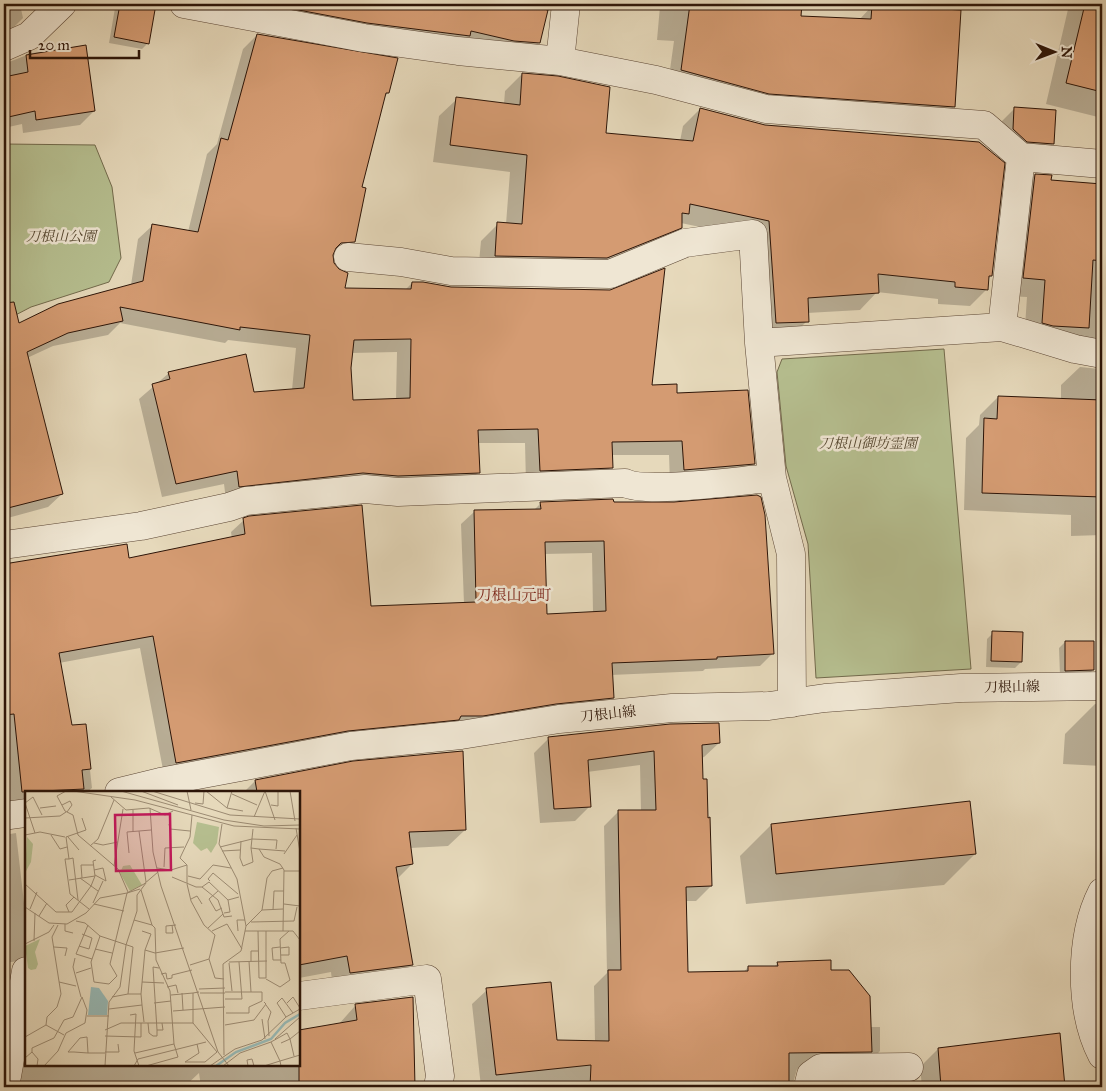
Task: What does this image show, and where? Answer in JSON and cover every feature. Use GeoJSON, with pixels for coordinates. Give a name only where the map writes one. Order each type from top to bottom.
{"type":"FeatureCollection","features":[{"type":"Feature","properties":{"kind":"street"},"geometry":{"type":"LineString","coordinates":[[4,47],[30,36],[62,4]]}},
{"type":"Feature","properties":{"kind":"street"},"geometry":{"type":"LineString","coordinates":[[184,4],[364,38],[458,51],[560,61],[656,80],[766,109],[984,125],[1021,157],[1102,164]]}},
{"type":"Feature","properties":{"kind":"street"},"geometry":{"type":"LineString","coordinates":[[560,61],[566,4]]}},
{"type":"Feature","properties":{"kind":"street"},"geometry":{"type":"LineString","coordinates":[[1002,327],[1021,157]]}},
{"type":"Feature","properties":{"kind":"street"},"geometry":{"type":"LineString","coordinates":[[348,257],[400,262],[451,270],[610,274],[685,244],[753,234],[759,343],[772,478],[791,554],[792,703]]}},
{"type":"Feature","properties":{"kind":"street"},"geometry":{"type":"LineString","coordinates":[[759,343],[1002,327],[1075,349],[1102,354]]}},
{"type":"Feature","properties":{"kind":"street"},"geometry":{"type":"LineString","coordinates":[[4,545],[142,526],[229,507],[246,501],[365,489],[398,492],[625,483],[638,486],[684,486],[772,478]]}},
{"type":"Feature","properties":{"kind":"street","name":"刀根山線"},"geometry":{"type":"LineString","coordinates":[[123,791],[160,782],[360,745],[438,738],[559,719],[657,709],[792,703],[825,698],[961,688],[1102,686]]}},
{"type":"Feature","properties":{"kind":"street"},"geometry":{"type":"LineString","coordinates":[[4,816],[25,813]]}},
{"type":"Feature","properties":{"kind":"street"},"geometry":{"type":"LineString","coordinates":[[1102,892],[1093,914],[1090,928],[1086,995],[1089,1022],[1102,1056]]}},
{"type":"Feature","properties":{"kind":"street"},"geometry":{"type":"LineString","coordinates":[[5,1087],[4,1082],[25,976]]}},
{"type":"Feature","properties":{"kind":"street"},"geometry":{"type":"LineString","coordinates":[[300,996],[427,979],[440,1076],[438,1087]]}},
{"type":"Feature","properties":{"kind":"street"},"geometry":{"type":"LineString","coordinates":[[808,1087],[810,1075],[821,1068],[909,1067]]}},
{"type":"Feature","properties":{"kind":"green space","name":"刀根山公園"},"geometry":{"type":"Polygon","coordinates":[[[4,144],[95,145],[112,187],[121,258],[109,282],[31,307],[4,321],[4,144]]]}},
{"type":"Feature","properties":{"kind":"green space","name":"刀根山御坊霊園"},"geometry":{"type":"Polygon","coordinates":[[[944,349],[971,669],[816,678],[808,544],[786,466],[777,372],[782,359],[944,349]]]}},
{"type":"Feature","properties":{"kind":"building"},"geometry":{"type":"Polygon","coordinates":[[[120,4],[156,4],[149,44],[114,37],[120,4]]]}},
{"type":"Feature","properties":{"kind":"building"},"geometry":{"type":"Polygon","coordinates":[[[267,4],[518,4],[548,10],[540,43],[514,41],[471,31],[470,36],[367,23],[267,4]]]}},
{"type":"Feature","properties":{"kind":"building"},"geometry":{"type":"Polygon","coordinates":[[[690,4],[802,4],[801,16],[871,19],[872,5],[961,10],[955,107],[769,94],[681,70],[690,4]]]}},
{"type":"Feature","properties":{"kind":"building"},"geometry":{"type":"Polygon","coordinates":[[[1085,4],[1102,4],[1102,92],[1066,83],[1085,4]]]}},
{"type":"Feature","properties":{"kind":"building"},"geometry":{"type":"Polygon","coordinates":[[[257,34],[398,58],[389,93],[386,93],[362,187],[366,188],[355,242],[341,243],[333,255],[334,263],[339,269],[348,273],[345,288],[411,289],[412,282],[423,282],[451,287],[610,290],[665,268],[652,385],[677,384],[677,393],[748,390],[755,464],[684,470],[682,441],[612,442],[613,468],[540,471],[538,429],[478,430],[480,473],[398,476],[363,473],[239,487],[237,471],[176,484],[152,384],[170,379],[168,372],[246,354],[254,392],[304,388],[310,335],[240,327],[240,330],[120,307],[123,321],[68,333],[27,352],[63,494],[4,509],[4,303],[14,302],[19,323],[58,304],[143,281],[152,224],[198,232],[221,138],[228,140],[257,34]],[[411,339],[354,340],[351,368],[353,400],[410,398],[411,339]]]}},
{"type":"Feature","properties":{"kind":"building"},"geometry":{"type":"Polygon","coordinates":[[[86,45],[95,111],[36,120],[35,111],[4,118],[4,77],[28,72],[26,55],[86,45]]]}},
{"type":"Feature","properties":{"kind":"building"},"geometry":{"type":"Polygon","coordinates":[[[522,73],[558,76],[610,87],[606,133],[693,141],[700,108],[765,125],[979,142],[1005,163],[992,276],[989,276],[988,290],[955,287],[955,282],[878,274],[879,293],[808,298],[809,322],[776,323],[769,221],[690,204],[689,214],[682,213],[682,228],[607,258],[495,256],[497,222],[522,224],[527,155],[450,145],[456,97],[520,105],[522,73]]]}},
{"type":"Feature","properties":{"kind":"building"},"geometry":{"type":"Polygon","coordinates":[[[1014,107],[1056,110],[1054,144],[1027,142],[1013,129],[1014,107]]]}},
{"type":"Feature","properties":{"kind":"building"},"geometry":{"type":"Polygon","coordinates":[[[1035,174],[1052,175],[1051,180],[1102,184],[1102,261],[1093,260],[1089,328],[1053,326],[1042,323],[1045,280],[1023,278],[1035,174]]]}},
{"type":"Feature","properties":{"kind":"building"},"geometry":{"type":"Polygon","coordinates":[[[998,396],[1102,400],[1102,497],[982,493],[984,418],[997,419],[998,396]]]}},
{"type":"Feature","properties":{"kind":"building"},"geometry":{"type":"Polygon","coordinates":[[[757,495],[761,497],[765,515],[774,654],[717,657],[717,659],[612,663],[614,698],[556,704],[483,716],[461,716],[459,720],[348,731],[176,763],[153,636],[59,653],[72,725],[86,724],[91,769],[82,770],[84,789],[22,792],[14,714],[4,715],[4,564],[127,544],[129,558],[245,534],[243,518],[249,516],[362,505],[371,606],[476,602],[474,510],[541,509],[540,502],[613,499],[614,502],[674,502],[757,495]],[[604,541],[545,542],[547,614],[606,611],[604,541]]]}},
{"type":"Feature","properties":{"kind":"building"},"geometry":{"type":"Polygon","coordinates":[[[992,631],[1023,632],[1022,662],[991,661],[992,631]]]}},
{"type":"Feature","properties":{"kind":"building"},"geometry":{"type":"Polygon","coordinates":[[[1065,641],[1094,641],[1094,670],[1065,671],[1065,641]]]}},
{"type":"Feature","properties":{"kind":"building"},"geometry":{"type":"Polygon","coordinates":[[[719,723],[720,743],[702,745],[703,779],[707,779],[708,818],[710,817],[712,886],[686,887],[688,972],[748,971],[748,966],[778,966],[777,962],[831,960],[831,970],[849,970],[870,996],[872,1052],[789,1053],[789,1087],[590,1087],[591,1065],[496,1075],[486,988],[551,982],[557,1040],[609,1041],[608,970],[621,970],[618,810],[656,810],[654,751],[588,760],[591,807],[554,809],[548,737],[670,724],[719,723]]]}},
{"type":"Feature","properties":{"kind":"building"},"geometry":{"type":"Polygon","coordinates":[[[463,751],[466,830],[409,832],[413,864],[396,867],[413,965],[350,973],[347,956],[300,965],[300,791],[257,791],[255,780],[353,761],[463,751]]]}},
{"type":"Feature","properties":{"kind":"building"},"geometry":{"type":"Polygon","coordinates":[[[970,801],[976,854],[776,874],[771,824],[970,801]]]}},
{"type":"Feature","properties":{"kind":"building"},"geometry":{"type":"Polygon","coordinates":[[[413,997],[415,1087],[299,1087],[300,1030],[357,1020],[355,1004],[413,997]]]}},
{"type":"Feature","properties":{"kind":"building"},"geometry":{"type":"Polygon","coordinates":[[[1060,1033],[1065,1087],[941,1087],[938,1048],[1060,1033]]]}},
{"type":"Feature","properties":{"kind":"district","name":"刀根山元町"},"geometry":{"type":"Point","coordinates":[514,595]}}]}
